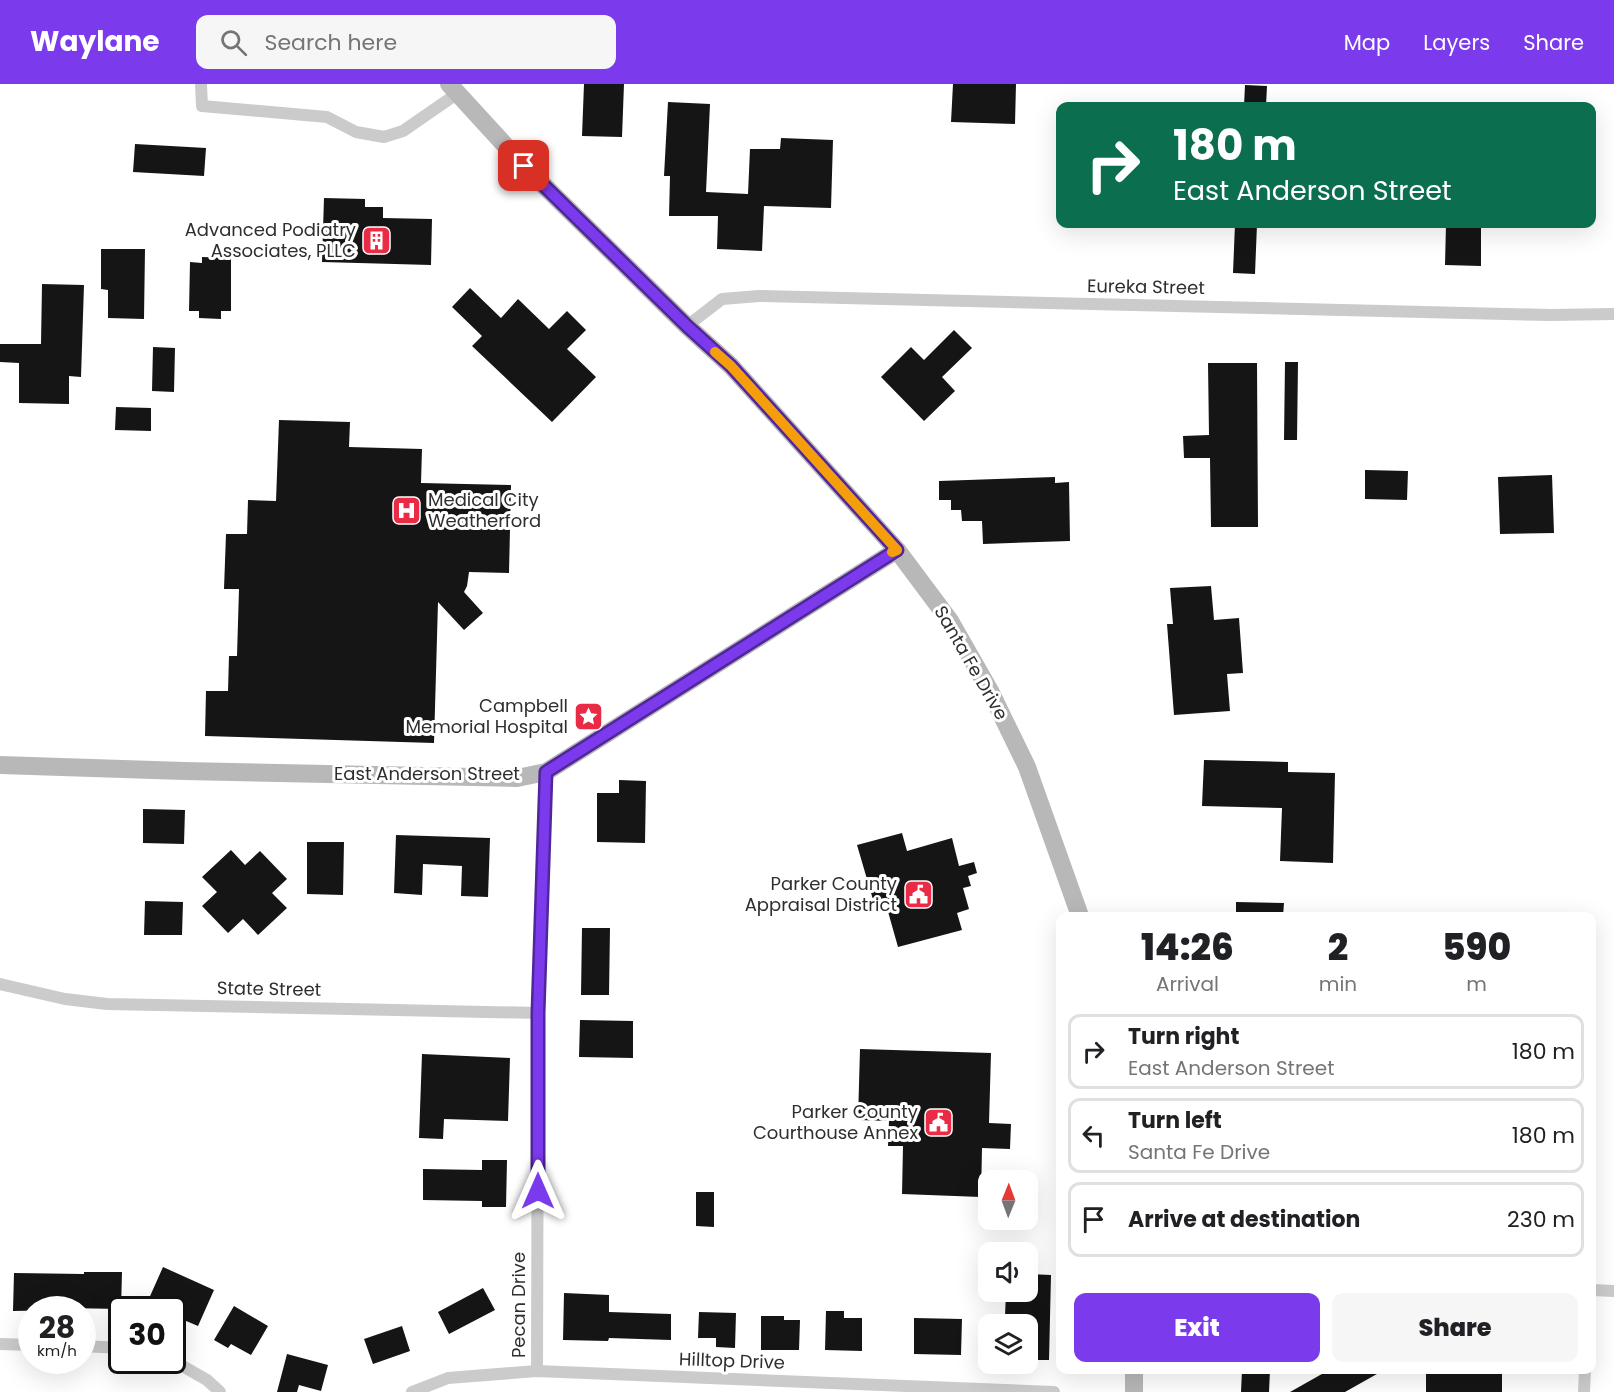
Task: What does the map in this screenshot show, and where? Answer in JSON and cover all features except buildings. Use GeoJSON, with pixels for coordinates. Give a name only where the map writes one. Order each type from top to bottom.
{"type":"FeatureCollection","features":[{"type":"Feature","properties":{"kind":"main road","name":"Santa Fe Drive"},"geometry":{"type":"LineString","coordinates":[[453,88],[524,166],[687,326],[731,366],[897,550],[950,621],[990,691],[1027,767],[1079,912]]}},
{"type":"Feature","properties":{"kind":"main road","name":"East Anderson Street"},"geometry":{"type":"LineString","coordinates":[[0,765],[517,778],[546,772],[897,550]]}},
{"type":"Feature","properties":{"kind":"main road"},"geometry":{"type":"LineString","coordinates":[[1134,1374],[1134,1392]]}},
{"type":"Feature","properties":{"kind":"street"},"geometry":{"type":"LineString","coordinates":[[201,84],[201,106],[327,117],[356,132],[384,136],[403,131],[453,88]]}},
{"type":"Feature","properties":{"kind":"street","name":"Eureka Street"},"geometry":{"type":"LineString","coordinates":[[687,326],[722,299],[759,296],[1527,315],[1614,314]]}},
{"type":"Feature","properties":{"kind":"street","name":"Pecan Drive"},"geometry":{"type":"LineString","coordinates":[[537,1371],[538,1013],[546,772]]}},
{"type":"Feature","properties":{"kind":"street","name":"State Street"},"geometry":{"type":"LineString","coordinates":[[0,984],[64,999],[107,1004],[538,1013]]}},
{"type":"Feature","properties":{"kind":"street"},"geometry":{"type":"LineString","coordinates":[[1596,1290],[1614,1291]]}},
{"type":"Feature","properties":{"kind":"street"},"geometry":{"type":"LineString","coordinates":[[0,1344],[18,1345]]}},
{"type":"Feature","properties":{"kind":"street"},"geometry":{"type":"LineString","coordinates":[[186,1368],[207,1380],[220,1392]]}},
{"type":"Feature","properties":{"kind":"street","name":"Hilltop Drive"},"geometry":{"type":"LineString","coordinates":[[412,1392],[448,1378],[537,1371],[744,1386],[1054,1392]]}},
{"type":"Feature","properties":{"kind":"street"},"geometry":{"type":"LineString","coordinates":[[1584,1392],[1585,1374]]}},
{"type":"Feature","properties":{"kind":"slow traffic"},"geometry":{"type":"LineString","coordinates":[[715,352],[731,366],[897,550],[892,552]]}},
{"type":"Feature","properties":{"kind":"place","name":"Advanced Podiatry Associates, PLLC"},"geometry":{"type":"Point","coordinates":[377,240]}},
{"type":"Feature","properties":{"kind":"place","name":"Medical City Weatherford"},"geometry":{"type":"Point","coordinates":[407,510]}},
{"type":"Feature","properties":{"kind":"place","name":"Campbell Memorial Hospital"},"geometry":{"type":"Point","coordinates":[589,716]}},
{"type":"Feature","properties":{"kind":"place","name":"Parker County Appraisal District"},"geometry":{"type":"Point","coordinates":[918,894]}},
{"type":"Feature","properties":{"kind":"place","name":"Parker County Courthouse Annex"},"geometry":{"type":"Point","coordinates":[939,1122]}},
{"type":"Feature","properties":{"kind":"route"},"geometry":{"type":"LineString","coordinates":[[524,166],[687,326],[731,366],[897,550],[546,772],[538,1013],[538,1191]]}}]}
